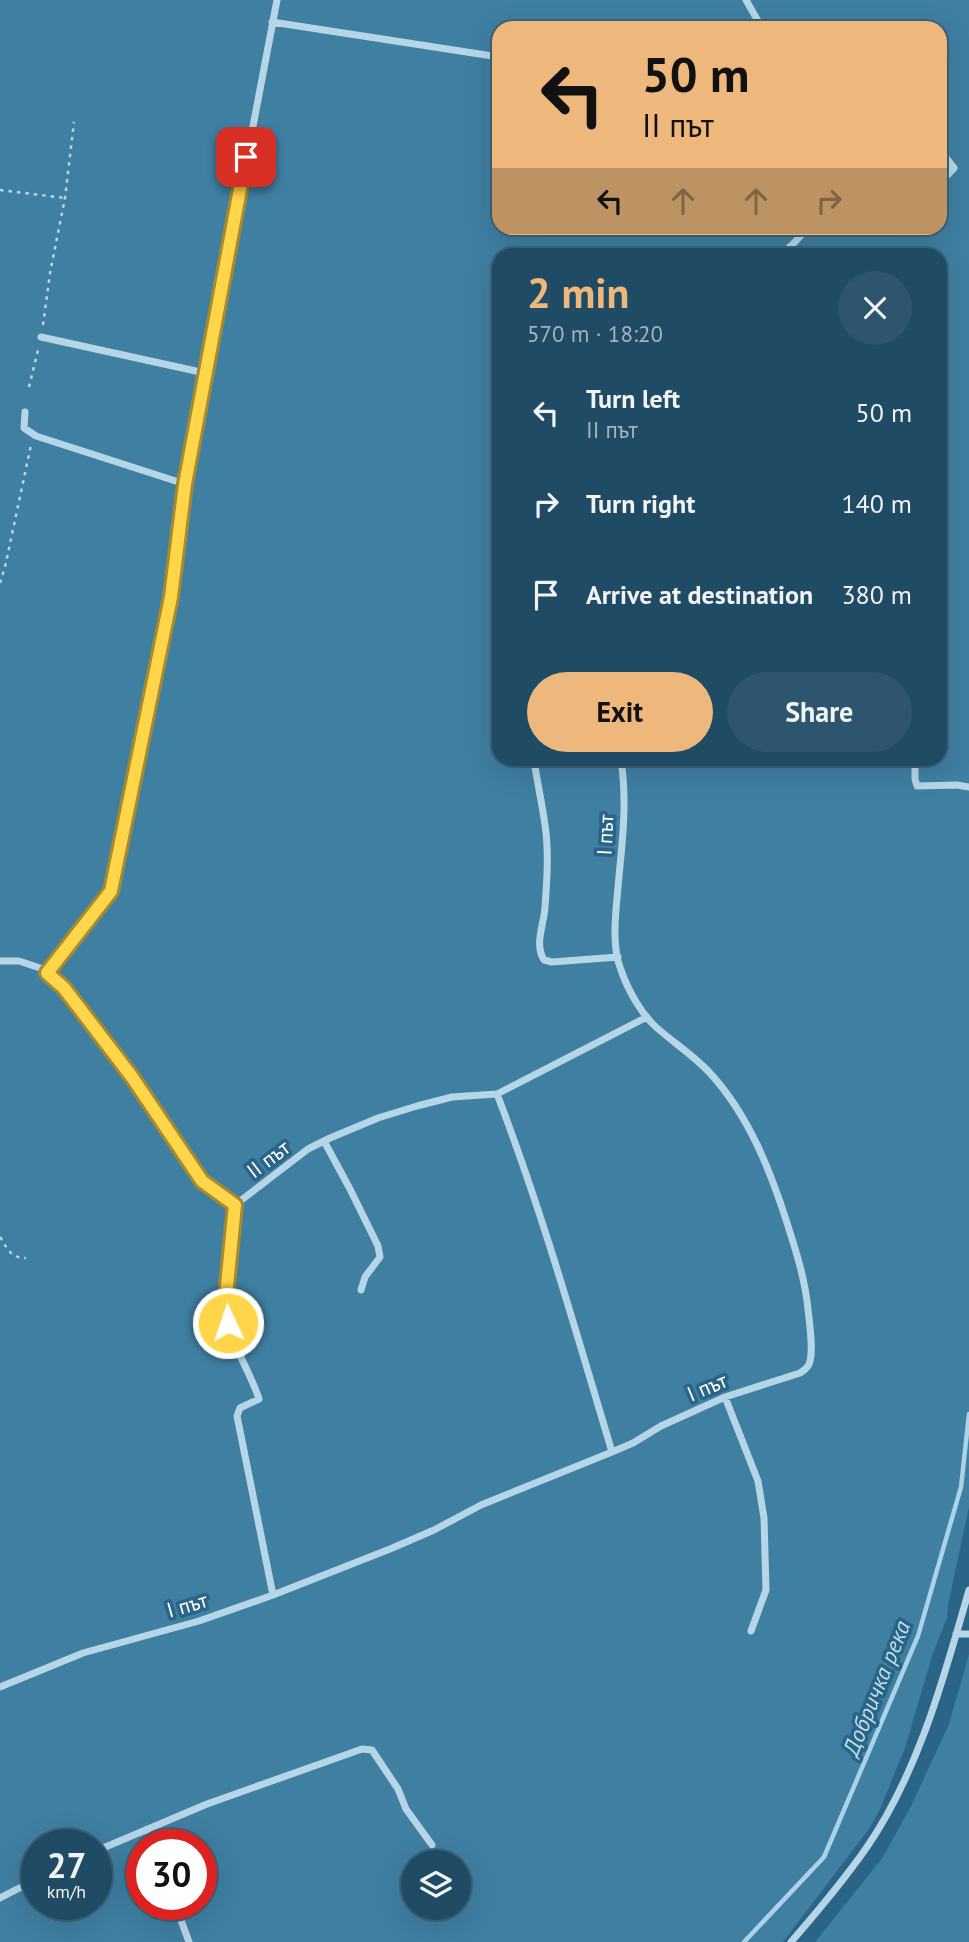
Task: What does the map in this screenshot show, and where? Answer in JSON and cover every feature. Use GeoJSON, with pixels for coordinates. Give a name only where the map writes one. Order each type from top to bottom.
{"type":"FeatureCollection","features":[{"type":"Feature","properties":{"kind":"street"},"geometry":{"type":"LineString","coordinates":[[47,973],[111,891],[171,597],[185,484],[277,0]]}},
{"type":"Feature","properties":{"kind":"street"},"geometry":{"type":"LineString","coordinates":[[746,0],[758,21]]}},
{"type":"Feature","properties":{"kind":"street"},"geometry":{"type":"LineString","coordinates":[[272,22],[492,56]]}},
{"type":"Feature","properties":{"kind":"street"},"geometry":{"type":"LineString","coordinates":[[947,159],[954,168],[947,176]]}},
{"type":"Feature","properties":{"kind":"street"},"geometry":{"type":"LineString","coordinates":[[789,248],[801,235]]}},
{"type":"Feature","properties":{"kind":"street"},"geometry":{"type":"LineString","coordinates":[[41,337],[205,373]]}},
{"type":"Feature","properties":{"kind":"street"},"geometry":{"type":"LineString","coordinates":[[25,412],[24,428],[36,436],[185,484]]}},
{"type":"Feature","properties":{"kind":"street"},"geometry":{"type":"LineString","coordinates":[[535,766],[546,848],[545,909],[538,946],[541,955],[544,960],[552,962],[618,957]]}},
{"type":"Feature","properties":{"kind":"street","name":"І път"},"geometry":{"type":"LineString","coordinates":[[0,1687],[83,1653],[199,1620],[273,1595],[390,1549],[481,1505],[633,1443],[661,1426],[725,1398],[800,1373],[810,1364],[806,1292],[801,1265],[780,1200],[756,1141],[739,1111],[709,1072],[647,1017],[630,991],[620,968],[616,949],[624,821],[622,766]]}},
{"type":"Feature","properties":{"kind":"street"},"geometry":{"type":"LineString","coordinates":[[915,766],[917,786],[967,786]]}},
{"type":"Feature","properties":{"kind":"street","name":"ІІ път"},"geometry":{"type":"LineString","coordinates":[[0,961],[19,961],[43,969],[64,988],[132,1077],[202,1181],[235,1205],[309,1149],[324,1141],[417,1105],[452,1097],[497,1094],[647,1017]]}},
{"type":"Feature","properties":{"kind":"street"},"geometry":{"type":"LineString","coordinates":[[497,1094],[555,1261],[612,1452]]}},
{"type":"Feature","properties":{"kind":"street"},"geometry":{"type":"LineString","coordinates":[[324,1141],[378,1246],[380,1257],[365,1277],[361,1290]]}},
{"type":"Feature","properties":{"kind":"street"},"geometry":{"type":"LineString","coordinates":[[235,1205],[226,1296],[228,1323],[259,1399],[240,1408],[237,1416],[273,1595]]}},
{"type":"Feature","properties":{"kind":"street"},"geometry":{"type":"LineString","coordinates":[[725,1398],[758,1481],[764,1518],[766,1590],[751,1632]]}},
{"type":"Feature","properties":{"kind":"street"},"geometry":{"type":"LineString","coordinates":[[791,1942],[827,1902],[869,1845],[895,1799],[932,1716],[969,1590]]}},
{"type":"Feature","properties":{"kind":"street"},"geometry":{"type":"LineString","coordinates":[[956,1634],[969,1634]]}},
{"type":"Feature","properties":{"kind":"street"},"geometry":{"type":"LineString","coordinates":[[147,1829],[207,1804],[368,1749],[372,1750],[398,1788],[405,1809],[432,1845]]}},
{"type":"Feature","properties":{"kind":"street"},"geometry":{"type":"LineString","coordinates":[[0,1898],[21,1887]]}},
{"type":"Feature","properties":{"kind":"street"},"geometry":{"type":"LineString","coordinates":[[181,1920],[189,1942]]}},
{"type":"Feature","properties":{"kind":"path"},"geometry":{"type":"LineString","coordinates":[[29,387],[41,337],[65,198],[74,122]]}},
{"type":"Feature","properties":{"kind":"path"},"geometry":{"type":"LineString","coordinates":[[0,190],[65,198]]}},
{"type":"Feature","properties":{"kind":"path"},"geometry":{"type":"LineString","coordinates":[[0,583],[30,447],[36,436]]}},
{"type":"Feature","properties":{"kind":"path"},"geometry":{"type":"LineString","coordinates":[[0,1237],[13,1255],[26,1258]]}},
{"type":"Feature","properties":{"kind":"shaded area"},"geometry":{"type":"Polygon","coordinates":[[[0,0],[969,0],[969,1507],[947,1618],[932,1656],[905,1748],[869,1829],[783,1942],[0,1942],[0,0]]]}},
{"type":"Feature","properties":{"kind":"shaded area"},"geometry":{"type":"Polygon","coordinates":[[[969,1654],[969,1942],[815,1942],[883,1857],[911,1806],[949,1724],[969,1654]]]}},
{"type":"Feature","properties":{"kind":"waterway","name":"Добричка река"},"geometry":{"type":"LineString","coordinates":[[744,1942],[824,1857],[918,1636],[961,1487],[969,1414]]}},
{"type":"Feature","properties":{"kind":"route"},"geometry":{"type":"LineString","coordinates":[[228,1323],[226,1296],[235,1205],[202,1181],[132,1077],[64,988],[47,973],[111,891],[171,597],[185,484],[246,157]]}}]}
